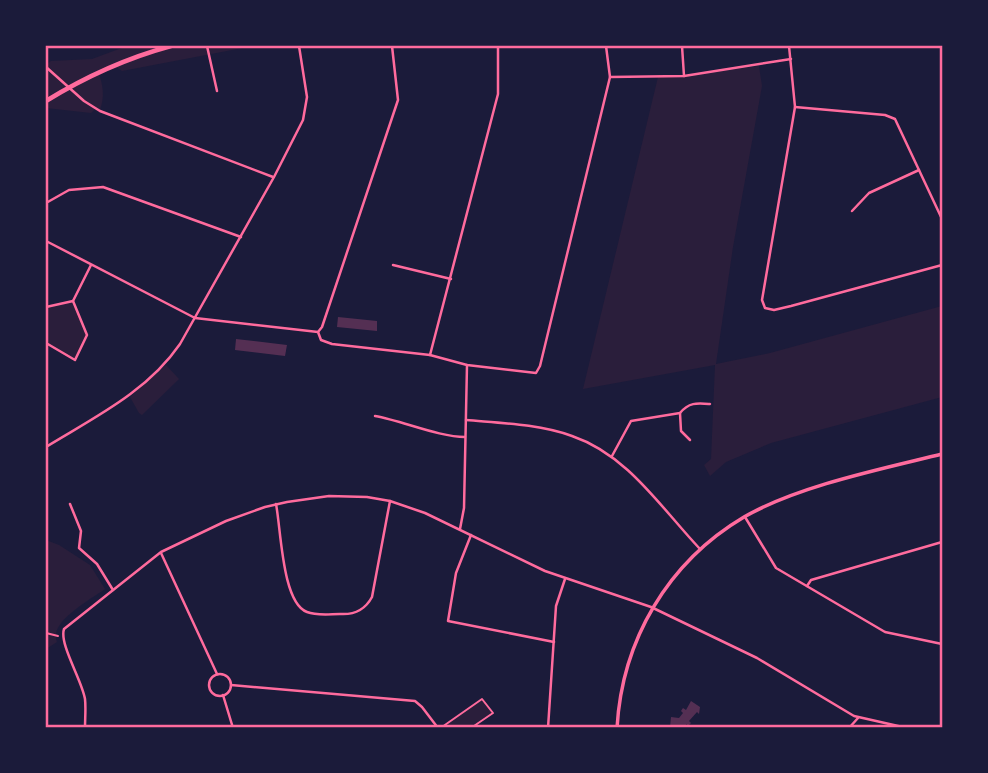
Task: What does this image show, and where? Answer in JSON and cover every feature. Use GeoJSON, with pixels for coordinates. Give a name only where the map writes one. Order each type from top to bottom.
{"type":"FeatureCollection","features":[{"type":"Feature","properties":{"kind":"main road"},"geometry":{"type":"LineString","coordinates":[[46,101],[113,66],[171,46]]}},
{"type":"Feature","properties":{"kind":"street"},"geometry":{"type":"LineString","coordinates":[[207,46],[217,91]]}},
{"type":"Feature","properties":{"kind":"street"},"geometry":{"type":"LineString","coordinates":[[46,447],[121,402],[142,386],[174,354],[297,134],[306,109],[306,82],[299,46]]}},
{"type":"Feature","properties":{"kind":"street"},"geometry":{"type":"LineString","coordinates":[[46,241],[195,318],[318,331],[323,327],[398,100],[392,46]]}},
{"type":"Feature","properties":{"kind":"street"},"geometry":{"type":"LineString","coordinates":[[430,355],[498,94],[498,46]]}},
{"type":"Feature","properties":{"kind":"street"},"geometry":{"type":"LineString","coordinates":[[318,331],[321,340],[332,344],[430,355],[467,365],[539,372],[610,77],[606,46]]}},
{"type":"Feature","properties":{"kind":"street"},"geometry":{"type":"LineString","coordinates":[[682,46],[684,76]]}},
{"type":"Feature","properties":{"kind":"street"},"geometry":{"type":"LineString","coordinates":[[789,46],[795,107],[762,300],[765,308],[774,310],[791,306],[943,265]]}},
{"type":"Feature","properties":{"kind":"street"},"geometry":{"type":"LineString","coordinates":[[610,77],[684,76],[791,59]]}},
{"type":"Feature","properties":{"kind":"street"},"geometry":{"type":"LineString","coordinates":[[46,67],[100,111],[274,177]]}},
{"type":"Feature","properties":{"kind":"street"},"geometry":{"type":"LineString","coordinates":[[795,107],[891,117],[897,122],[943,219]]}},
{"type":"Feature","properties":{"kind":"street"},"geometry":{"type":"LineString","coordinates":[[852,211],[869,193],[919,170]]}},
{"type":"Feature","properties":{"kind":"street"},"geometry":{"type":"LineString","coordinates":[[46,203],[69,190],[103,187],[241,237]]}},
{"type":"Feature","properties":{"kind":"street"},"geometry":{"type":"LineString","coordinates":[[46,307],[73,300],[91,265]]}},
{"type":"Feature","properties":{"kind":"street"},"geometry":{"type":"LineString","coordinates":[[393,265],[451,279]]}},
{"type":"Feature","properties":{"kind":"street"},"geometry":{"type":"LineString","coordinates":[[46,344],[75,360],[87,335],[73,300]]}},
{"type":"Feature","properties":{"kind":"street"},"geometry":{"type":"LineString","coordinates":[[460,529],[463,520],[467,365]]}},
{"type":"Feature","properties":{"kind":"street"},"geometry":{"type":"LineString","coordinates":[[690,440],[681,431],[681,413],[686,406],[693,403],[710,404]]}},
{"type":"Feature","properties":{"kind":"street"},"geometry":{"type":"LineString","coordinates":[[612,456],[631,421],[681,413]]}},
{"type":"Feature","properties":{"kind":"street"},"geometry":{"type":"LineString","coordinates":[[375,416],[449,436],[465,437]]}},
{"type":"Feature","properties":{"kind":"street"},"geometry":{"type":"LineString","coordinates":[[466,419],[555,430],[582,440],[612,456],[636,477],[700,550]]}},
{"type":"Feature","properties":{"kind":"street"},"geometry":{"type":"LineString","coordinates":[[617,727],[621,686],[628,659],[652,607],[668,583],[700,550],[745,517],[792,496],[870,471],[943,454]]}},
{"type":"Feature","properties":{"kind":"street"},"geometry":{"type":"LineString","coordinates":[[85,727],[85,700],[80,679],[61,635],[64,629],[161,552],[226,521],[276,504],[329,496],[390,500],[460,529],[565,579],[652,607],[757,658],[858,718],[906,727]]}},
{"type":"Feature","properties":{"kind":"street"},"geometry":{"type":"LineString","coordinates":[[276,504],[288,584],[293,600],[307,612],[346,615],[359,611],[372,597],[390,500]]}},
{"type":"Feature","properties":{"kind":"street"},"geometry":{"type":"LineString","coordinates":[[70,504],[81,531],[79,548],[97,564],[113,590]]}},
{"type":"Feature","properties":{"kind":"street"},"geometry":{"type":"LineString","coordinates":[[745,517],[776,568],[885,632],[943,645]]}},
{"type":"Feature","properties":{"kind":"street"},"geometry":{"type":"LineString","coordinates":[[471,535],[456,573],[447,621],[554,642]]}},
{"type":"Feature","properties":{"kind":"street"},"geometry":{"type":"LineString","coordinates":[[807,586],[811,580],[943,542]]}},
{"type":"Feature","properties":{"kind":"street"},"geometry":{"type":"LineString","coordinates":[[161,552],[217,674]]}},
{"type":"Feature","properties":{"kind":"street"},"geometry":{"type":"LineString","coordinates":[[548,727],[557,599],[565,579]]}},
{"type":"Feature","properties":{"kind":"street"},"geometry":{"type":"LineString","coordinates":[[217,674],[227,676],[231,685],[229,691],[223,695],[216,695],[209,688],[211,677],[217,674]]}},
{"type":"Feature","properties":{"kind":"street"},"geometry":{"type":"LineString","coordinates":[[231,685],[415,701],[439,727]]}},
{"type":"Feature","properties":{"kind":"street"},"geometry":{"type":"LineString","coordinates":[[223,695],[233,727]]}},
{"type":"Feature","properties":{"kind":"street"},"geometry":{"type":"LineString","coordinates":[[849,727],[858,718]]}},
{"type":"Feature","properties":{"kind":"path"},"geometry":{"type":"LineString","coordinates":[[46,633],[61,635]]}},
{"type":"Feature","properties":{"kind":"path"},"geometry":{"type":"LineString","coordinates":[[439,727],[482,699],[493,713],[471,727]]}},
{"type":"Feature","properties":{"kind":"shaded area"},"geometry":{"type":"Polygon","coordinates":[[[127,46],[150,46],[152,50],[98,71],[103,90],[100,110],[96,108],[91,113],[46,108],[46,65],[51,61],[92,59],[127,46]]]}},
{"type":"Feature","properties":{"kind":"shaded area"},"geometry":{"type":"Polygon","coordinates":[[[174,46],[253,46],[122,71],[115,66],[174,46]]]}},
{"type":"Feature","properties":{"kind":"shaded area"},"geometry":{"type":"Polygon","coordinates":[[[759,66],[762,86],[733,247],[716,364],[770,353],[942,306],[942,397],[771,443],[726,462],[710,476],[704,465],[711,459],[715,365],[583,389],[658,77],[759,66]]]}},
{"type":"Feature","properties":{"kind":"shaded area"},"geometry":{"type":"Polygon","coordinates":[[[73,301],[87,335],[75,360],[46,343],[46,307],[73,301]]]}},
{"type":"Feature","properties":{"kind":"shaded area"},"geometry":{"type":"Polygon","coordinates":[[[166,365],[179,379],[142,415],[130,397],[166,365]]]}},
{"type":"Feature","properties":{"kind":"shaded area"},"geometry":{"type":"Polygon","coordinates":[[[46,540],[90,565],[105,589],[64,619],[56,634],[57,642],[46,649],[46,540]]]}},
{"type":"Feature","properties":{"kind":"shaded area"},"geometry":{"type":"Polygon","coordinates":[[[482,699],[493,713],[471,727],[441,728],[482,699]]]}},
{"type":"Feature","properties":{"kind":"building"},"geometry":{"type":"Polygon","coordinates":[[[338,317],[377,321],[377,331],[337,327],[338,317]]]}},
{"type":"Feature","properties":{"kind":"building"},"geometry":{"type":"Polygon","coordinates":[[[236,339],[287,345],[285,356],[235,350],[236,339]]]}},
{"type":"Feature","properties":{"kind":"building"},"geometry":{"type":"Polygon","coordinates":[[[691,701],[700,707],[699,714],[697,712],[689,721],[691,723],[688,726],[686,724],[686,728],[670,727],[671,717],[679,718],[683,708],[686,710],[691,701]]]}}]}
